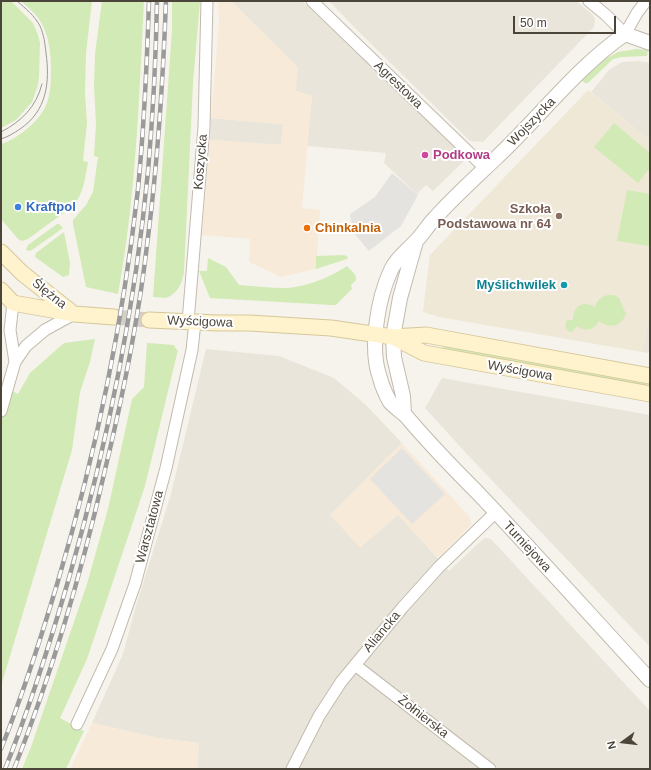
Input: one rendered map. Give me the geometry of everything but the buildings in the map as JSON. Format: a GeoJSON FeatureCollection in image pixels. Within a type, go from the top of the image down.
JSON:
{"type":"FeatureCollection","features":[{"type":"Feature","properties":{"kind":"main road","name":"Ślężna"},"geometry":{"type":"LineString","coordinates":[[1,252],[22,273],[74,314]]}},
{"type":"Feature","properties":{"kind":"main road"},"geometry":{"type":"LineString","coordinates":[[1,290],[7,302]]}},
{"type":"Feature","properties":{"kind":"main road","name":"Ślężna"},"geometry":{"type":"LineString","coordinates":[[7,302],[74,314]]}},
{"type":"Feature","properties":{"kind":"main road"},"geometry":{"type":"LineString","coordinates":[[74,314],[114,317]]}},
{"type":"Feature","properties":{"kind":"main road","name":"Wyścigowa"},"geometry":{"type":"LineString","coordinates":[[149,320],[249,323],[331,328],[375,334],[393,338],[424,353],[650,394]]}},
{"type":"Feature","properties":{"kind":"main road","name":"Wyścigowa"},"geometry":{"type":"LineString","coordinates":[[393,338],[426,335],[650,376]]}},
{"type":"Feature","properties":{"kind":"street","name":"Koszycka"},"geometry":{"type":"LineString","coordinates":[[192,322],[204,127],[207,1]]}},
{"type":"Feature","properties":{"kind":"street","name":"Agrestowa"},"geometry":{"type":"LineString","coordinates":[[312,1],[485,168]]}},
{"type":"Feature","properties":{"kind":"street"},"geometry":{"type":"LineString","coordinates":[[589,1],[625,34],[650,43]]}},
{"type":"Feature","properties":{"kind":"street","name":"Wojszycka"},"geometry":{"type":"LineString","coordinates":[[375,334],[378,316],[390,272],[400,256],[416,241],[435,218],[592,61],[610,44],[625,34],[646,1]]}},
{"type":"Feature","properties":{"kind":"street","name":"Wojszycka"},"geometry":{"type":"LineString","coordinates":[[393,338],[400,298],[416,241]]}},
{"type":"Feature","properties":{"kind":"street"},"geometry":{"type":"LineString","coordinates":[[7,302],[15,362]]}},
{"type":"Feature","properties":{"kind":"street"},"geometry":{"type":"LineString","coordinates":[[1,411],[15,362],[26,346],[38,334],[74,314]]}},
{"type":"Feature","properties":{"kind":"street","name":"Warsztatowa"},"geometry":{"type":"LineString","coordinates":[[77,724],[112,650],[135,584],[166,468],[192,350],[192,322]]}},
{"type":"Feature","properties":{"kind":"street","name":"Turniejowa"},"geometry":{"type":"LineString","coordinates":[[375,334],[375,357],[380,380],[391,402],[496,512],[650,680]]}},
{"type":"Feature","properties":{"kind":"street"},"geometry":{"type":"LineString","coordinates":[[393,338],[394,357],[403,396],[404,414]]}},
{"type":"Feature","properties":{"kind":"street","name":"Aliancka"},"geometry":{"type":"LineString","coordinates":[[292,769],[319,716],[341,682],[403,607],[434,573],[496,512]]}},
{"type":"Feature","properties":{"kind":"street","name":"Żołnierska"},"geometry":{"type":"LineString","coordinates":[[355,665],[490,769]]}},
{"type":"Feature","properties":{"kind":"shaded area"},"geometry":{"type":"Polygon","coordinates":[[[218,1],[231,1],[298,67],[296,91],[312,96],[302,208],[320,210],[316,269],[281,277],[249,262],[250,239],[202,235],[210,140],[281,145],[283,124],[211,118],[219,23],[218,1]]]}},
{"type":"Feature","properties":{"kind":"shaded area"},"geometry":{"type":"Polygon","coordinates":[[[231,1],[302,1],[467,158],[433,191],[426,185],[417,194],[384,163],[386,153],[307,146],[312,96],[296,91],[248,19],[231,1]]]}},
{"type":"Feature","properties":{"kind":"shaded area"},"geometry":{"type":"Polygon","coordinates":[[[329,1],[576,1],[593,15],[595,21],[594,27],[483,142],[470,141],[329,1]]]}},
{"type":"Feature","properties":{"kind":"shaded area"},"geometry":{"type":"Polygon","coordinates":[[[638,61],[650,63],[650,141],[591,92],[609,70],[622,62],[638,61]]]}},
{"type":"Feature","properties":{"kind":"shaded area","name":"Szkoła Podstawowa nr 64"},"geometry":{"type":"Polygon","coordinates":[[[588,90],[650,141],[650,309],[642,352],[439,317],[423,312],[430,255],[588,90]]]}},
{"type":"Feature","properties":{"kind":"shaded area"},"geometry":{"type":"Polygon","coordinates":[[[211,118],[283,124],[281,145],[210,140],[211,118]]]}},
{"type":"Feature","properties":{"kind":"shaded area"},"geometry":{"type":"Polygon","coordinates":[[[392,173],[418,195],[401,226],[369,251],[353,232],[350,214],[375,197],[392,173]]]}},
{"type":"Feature","properties":{"kind":"shaded area"},"geometry":{"type":"Polygon","coordinates":[[[650,309],[650,353],[642,352],[650,309]]]}},
{"type":"Feature","properties":{"kind":"shaded area"},"geometry":{"type":"Polygon","coordinates":[[[206,349],[279,356],[334,378],[366,405],[402,443],[330,515],[398,514],[449,571],[482,540],[485,538],[491,539],[650,711],[650,769],[197,769],[199,743],[158,738],[92,723],[123,654],[135,609],[171,494],[206,349]]]}},
{"type":"Feature","properties":{"kind":"shaded area"},"geometry":{"type":"Polygon","coordinates":[[[442,378],[650,415],[650,647],[425,408],[442,378]]]}},
{"type":"Feature","properties":{"kind":"shaded area"},"geometry":{"type":"Polygon","coordinates":[[[402,443],[469,516],[471,525],[438,558],[398,515],[360,548],[330,515],[402,443]]]}},
{"type":"Feature","properties":{"kind":"shaded area"},"geometry":{"type":"Polygon","coordinates":[[[402,448],[445,494],[412,524],[370,479],[402,448]]]}},
{"type":"Feature","properties":{"kind":"shaded area"},"geometry":{"type":"Polygon","coordinates":[[[92,723],[158,738],[199,743],[197,769],[70,769],[92,723]]]}},
{"type":"Feature","properties":{"kind":"green space"},"geometry":{"type":"Polygon","coordinates":[[[1,1],[11,1],[33,23],[40,43],[38,85],[32,102],[16,120],[1,128],[1,1]]]}},
{"type":"Feature","properties":{"kind":"green space"},"geometry":{"type":"Polygon","coordinates":[[[21,1],[92,1],[86,53],[85,94],[87,123],[83,161],[88,162],[84,185],[80,196],[73,206],[28,239],[22,241],[18,239],[1,219],[1,144],[22,133],[45,109],[50,87],[51,57],[46,34],[40,21],[21,1]]]}},
{"type":"Feature","properties":{"kind":"green space"},"geometry":{"type":"Polygon","coordinates":[[[102,1],[144,1],[133,185],[118,294],[86,287],[73,224],[73,220],[86,205],[93,192],[98,157],[94,156],[96,124],[94,86],[95,54],[102,1]]]}},
{"type":"Feature","properties":{"kind":"green space"},"geometry":{"type":"Polygon","coordinates":[[[172,1],[200,1],[193,83],[184,272],[179,288],[174,294],[166,298],[153,297],[172,30],[172,1]]]}},
{"type":"Feature","properties":{"kind":"green space"},"geometry":{"type":"Polygon","coordinates":[[[637,49],[648,50],[647,56],[622,57],[613,59],[588,83],[582,81],[602,61],[618,52],[637,49]]]}},
{"type":"Feature","properties":{"kind":"green space"},"geometry":{"type":"Polygon","coordinates":[[[614,123],[650,153],[650,168],[638,183],[594,147],[614,123]]]}},
{"type":"Feature","properties":{"kind":"green space"},"geometry":{"type":"Polygon","coordinates":[[[627,190],[650,194],[649,246],[617,241],[627,190]]]}},
{"type":"Feature","properties":{"kind":"green space"},"geometry":{"type":"Polygon","coordinates":[[[57,224],[63,228],[32,250],[28,251],[26,249],[28,245],[57,224]]]}},
{"type":"Feature","properties":{"kind":"green space"},"geometry":{"type":"Polygon","coordinates":[[[64,232],[70,263],[69,275],[63,277],[35,257],[36,253],[64,232]]]}},
{"type":"Feature","properties":{"kind":"green space"},"geometry":{"type":"Polygon","coordinates":[[[344,255],[348,257],[347,259],[316,269],[316,256],[344,255]]]}},
{"type":"Feature","properties":{"kind":"green space"},"geometry":{"type":"Polygon","coordinates":[[[208,258],[226,267],[239,285],[280,288],[302,286],[334,274],[347,266],[355,274],[356,280],[351,285],[352,289],[336,305],[210,298],[199,271],[207,271],[208,258]]]}},
{"type":"Feature","properties":{"kind":"green space"},"geometry":{"type":"Polygon","coordinates":[[[608,295],[614,295],[619,298],[626,314],[621,322],[611,326],[603,324],[599,321],[595,326],[589,329],[583,329],[577,326],[572,332],[568,331],[565,326],[567,320],[573,320],[573,315],[577,308],[583,304],[595,307],[600,299],[608,295]]]}},
{"type":"Feature","properties":{"kind":"green space"},"geometry":{"type":"Polygon","coordinates":[[[95,339],[90,362],[80,392],[72,450],[1,686],[1,385],[18,394],[30,373],[64,343],[95,339]]]}},
{"type":"Feature","properties":{"kind":"green space"},"geometry":{"type":"Polygon","coordinates":[[[147,343],[174,345],[178,350],[145,486],[87,659],[60,718],[84,731],[66,769],[22,769],[87,584],[108,509],[132,399],[144,387],[147,343]]]}},
{"type":"Feature","properties":{"kind":"green space"},"geometry":{"type":"Polygon","coordinates":[[[444,346],[650,383],[650,386],[442,350],[444,346]]]}},
{"type":"Feature","properties":{"kind":"tunnel"},"geometry":{"type":"LineString","coordinates":[[114,317],[149,320]]}},
{"type":"Feature","properties":{"kind":"tram line"},"geometry":{"type":"LineString","coordinates":[[1,139],[20,129],[36,114],[45,95],[47,85],[45,43],[40,26],[32,15],[17,1]]}},
{"type":"Feature","properties":{"kind":"tram line"},"geometry":{"type":"LineString","coordinates":[[1,132],[22,118],[36,100],[42,84]]}},
{"type":"Feature","properties":{"kind":"railway"},"geometry":{"type":"LineString","coordinates":[[1,749],[17,708],[58,581],[72,533],[107,387],[125,288],[138,189],[145,95],[149,1]]}},
{"type":"Feature","properties":{"kind":"railway"},"geometry":{"type":"LineString","coordinates":[[5,769],[39,675],[69,578],[96,478],[118,376],[136,274],[148,171],[154,86],[157,1]]}},
{"type":"Feature","properties":{"kind":"railway"},"geometry":{"type":"LineString","coordinates":[[14,769],[41,697],[65,623],[86,549],[124,386],[140,297],[152,208],[160,119],[166,1]]}},
{"type":"Feature","properties":{"kind":"place","name":"Podkowa"},"geometry":{"type":"Point","coordinates":[425,155]}},
{"type":"Feature","properties":{"kind":"place","name":"Kraftpol"},"geometry":{"type":"Point","coordinates":[18,207]}},
{"type":"Feature","properties":{"kind":"place","name":"Szkoła Podstawowa nr 64"},"geometry":{"type":"Point","coordinates":[559,216]}},
{"type":"Feature","properties":{"kind":"place","name":"Chinkalnia"},"geometry":{"type":"Point","coordinates":[307,228]}},
{"type":"Feature","properties":{"kind":"place","name":"Myślichwilek"},"geometry":{"type":"Point","coordinates":[564,285]}}]}
